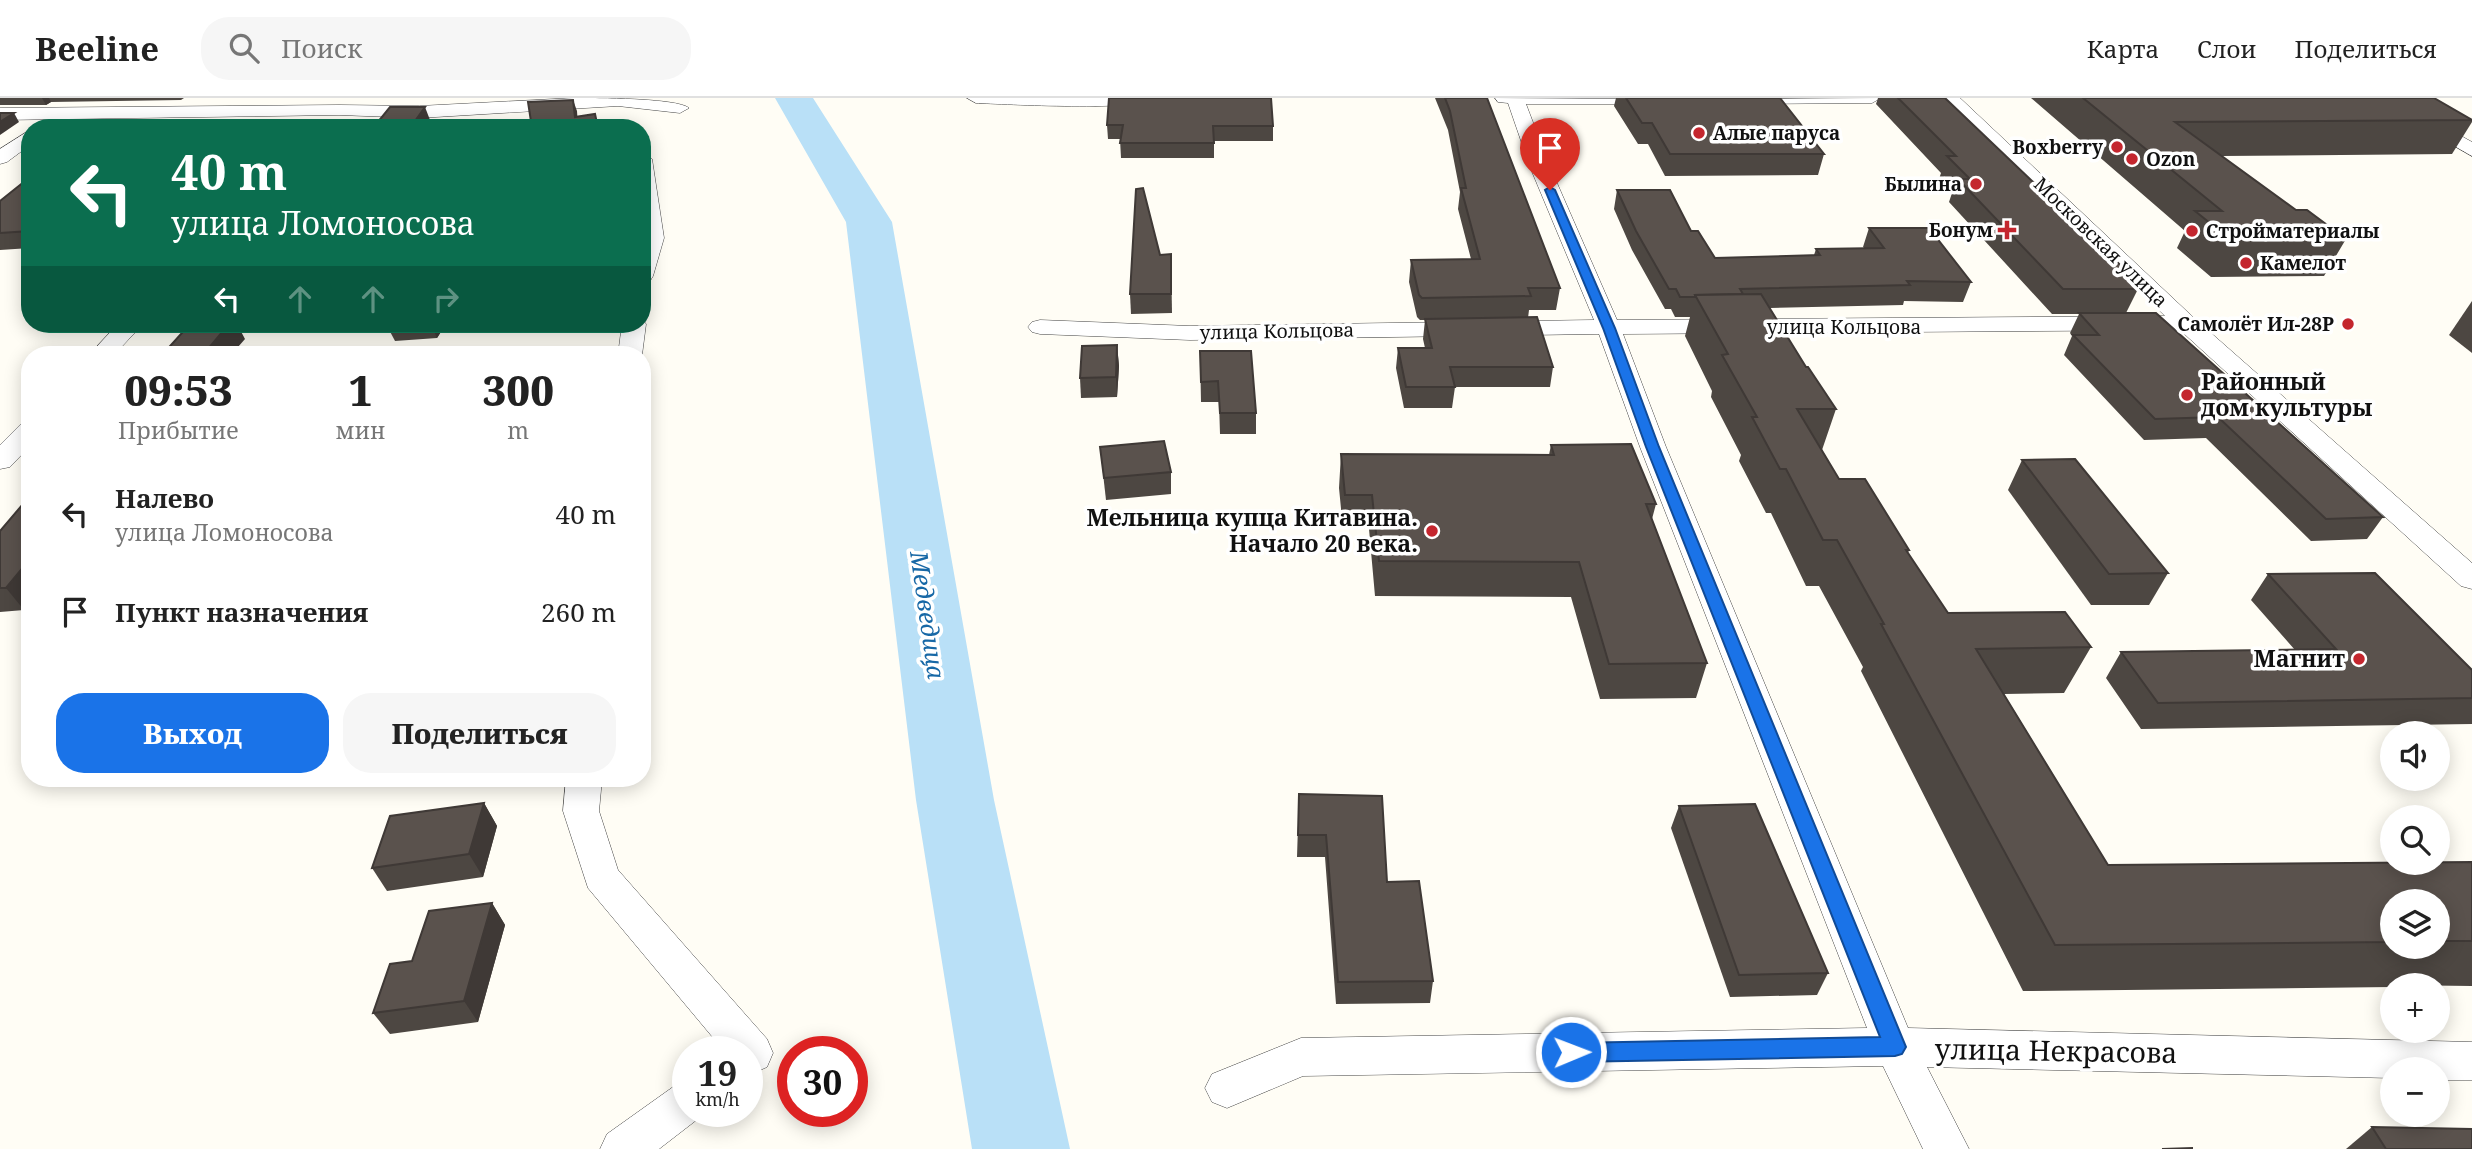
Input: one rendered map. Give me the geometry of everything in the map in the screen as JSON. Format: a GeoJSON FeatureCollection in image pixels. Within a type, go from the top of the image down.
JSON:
{"type":"FeatureCollection","features":[{"type":"Feature","properties":{"kind":"street"},"geometry":{"type":"LineString","coordinates":[[591,98],[680,108]]}},
{"type":"Feature","properties":{"kind":"street"},"geometry":{"type":"LineString","coordinates":[[976,98],[1093,102],[1148,98]]}},
{"type":"Feature","properties":{"kind":"street"},"geometry":{"type":"LineString","coordinates":[[1679,99],[1511,98],[1609,328],[1653,447],[1895,1047],[1946,1149]]}},
{"type":"Feature","properties":{"kind":"street"},"geometry":{"type":"LineString","coordinates":[[1720,99],[1872,98]]}},
{"type":"Feature","properties":{"kind":"street","name":"Московская улица"},"geometry":{"type":"LineString","coordinates":[[1950,98],[2186,323],[2472,579]]}},
{"type":"Feature","properties":{"kind":"street"},"geometry":{"type":"LineString","coordinates":[[2380,98],[2472,150]]}},
{"type":"Feature","properties":{"kind":"street"},"geometry":{"type":"LineString","coordinates":[[0,114],[339,110],[419,112],[618,101]]}},
{"type":"Feature","properties":{"kind":"street"},"geometry":{"type":"LineString","coordinates":[[618,101],[625,119]]}},
{"type":"Feature","properties":{"kind":"street"},"geometry":{"type":"LineString","coordinates":[[330,119],[339,110]]}},
{"type":"Feature","properties":{"kind":"street"},"geometry":{"type":"LineString","coordinates":[[53,119],[61,113]]}},
{"type":"Feature","properties":{"kind":"street"},"geometry":{"type":"LineString","coordinates":[[0,158],[21,143]]}},
{"type":"Feature","properties":{"kind":"street"},"geometry":{"type":"LineString","coordinates":[[651,224],[651,245]]}},
{"type":"Feature","properties":{"kind":"street","name":"улица Кольцова"},"geometry":{"type":"LineString","coordinates":[[1040,327],[1190,333],[2186,323]]}},
{"type":"Feature","properties":{"kind":"street"},"geometry":{"type":"LineString","coordinates":[[110,346],[122,333]]}},
{"type":"Feature","properties":{"kind":"street"},"geometry":{"type":"LineString","coordinates":[[0,461],[21,439]]}},
{"type":"Feature","properties":{"kind":"street"},"geometry":{"type":"LineString","coordinates":[[583,787],[581,811],[601,877],[737,1036]]}},
{"type":"Feature","properties":{"kind":"street","name":"улица Некрасова"},"geometry":{"type":"LineString","coordinates":[[1227,1088],[1301,1057],[1895,1047],[2472,1061]]}},
{"type":"Feature","properties":{"kind":"street"},"geometry":{"type":"LineString","coordinates":[[622,1149],[672,1113]]}},
{"type":"Feature","properties":{"kind":"building"},"geometry":{"type":"Polygon","coordinates":[[[1109,98],[1271,98],[1273,126],[1213,126],[1214,143],[1120,143],[1123,125],[1107,125],[1109,98]]]}},
{"type":"Feature","properties":{"kind":"building"},"geometry":{"type":"Polygon","coordinates":[[[1445,98],[1487,98],[1560,288],[1528,288],[1531,296],[1422,298],[1419,295],[1411,260],[1480,259],[1461,188],[1466,188],[1445,98]]]}},
{"type":"Feature","properties":{"kind":"building"},"geometry":{"type":"Polygon","coordinates":[[[1626,98],[1780,98],[1824,154],[1670,154],[1652,123],[1642,123],[1626,98]]]}},
{"type":"Feature","properties":{"kind":"building"},"geometry":{"type":"Polygon","coordinates":[[[1898,98],[1945,98],[2135,279],[2127,279],[2138,289],[2063,289],[1958,179],[1970,179],[1947,156],[1956,156],[1898,98]]]}},
{"type":"Feature","properties":{"kind":"building"},"geometry":{"type":"Polygon","coordinates":[[[2083,98],[2434,98],[2472,120],[2175,122],[2296,210],[2307,210],[2346,239],[2231,240],[2195,211],[2222,211],[2083,98]]]}},
{"type":"Feature","properties":{"kind":"building"},"geometry":{"type":"Polygon","coordinates":[[[573,100],[575,117],[595,114],[596,119],[531,119],[528,102],[573,100]]]}},
{"type":"Feature","properties":{"kind":"building"},"geometry":{"type":"Polygon","coordinates":[[[390,107],[425,107],[416,119],[380,119],[390,107]]]}},
{"type":"Feature","properties":{"kind":"building"},"geometry":{"type":"Polygon","coordinates":[[[0,113],[14,113],[0,122],[0,113]]]}},
{"type":"Feature","properties":{"kind":"building"},"geometry":{"type":"Polygon","coordinates":[[[21,184],[21,232],[0,233],[0,201],[21,184]]]}},
{"type":"Feature","properties":{"kind":"building"},"geometry":{"type":"Polygon","coordinates":[[[1143,188],[1160,255],[1171,254],[1171,294],[1130,294],[1136,189],[1143,188]]]}},
{"type":"Feature","properties":{"kind":"building"},"geometry":{"type":"Polygon","coordinates":[[[1617,190],[1670,190],[1691,231],[1698,231],[1715,258],[1820,255],[1816,249],[1884,248],[1869,228],[1929,228],[1971,282],[1907,281],[1910,285],[1740,289],[1743,294],[1680,297],[1676,289],[1669,289],[1636,231],[1617,190]]]}},
{"type":"Feature","properties":{"kind":"building"},"geometry":{"type":"Polygon","coordinates":[[[1761,294],[1806,367],[1836,409],[1797,409],[1839,479],[1865,479],[1909,550],[1906,550],[1948,613],[2065,612],[2091,647],[1976,649],[2108,865],[2380,863],[2380,875],[2450,875],[2450,862],[2472,862],[2472,941],[2450,941],[2450,889],[2380,889],[2380,942],[2055,945],[1837,540],[1823,540],[1786,469],[1780,469],[1752,417],[1757,417],[1722,355],[1728,354],[1695,295],[1761,294]]]}},
{"type":"Feature","properties":{"kind":"building"},"geometry":{"type":"Polygon","coordinates":[[[2079,313],[2156,313],[2383,517],[2326,519],[2218,417],[2155,419],[2073,335],[2099,335],[2079,313]]]}},
{"type":"Feature","properties":{"kind":"building"},"geometry":{"type":"Polygon","coordinates":[[[1537,317],[1553,367],[1450,367],[1455,387],[1406,387],[1398,348],[1432,348],[1425,319],[1537,317]]]}},
{"type":"Feature","properties":{"kind":"building"},"geometry":{"type":"Polygon","coordinates":[[[182,333],[221,333],[211,346],[170,346],[182,333]]]}},
{"type":"Feature","properties":{"kind":"building"},"geometry":{"type":"Polygon","coordinates":[[[1117,345],[1116,377],[1080,378],[1082,346],[1117,345]]]}},
{"type":"Feature","properties":{"kind":"building"},"geometry":{"type":"Polygon","coordinates":[[[1200,351],[1251,351],[1256,413],[1220,413],[1218,381],[1201,382],[1200,351]]]}},
{"type":"Feature","properties":{"kind":"building"},"geometry":{"type":"Polygon","coordinates":[[[1164,441],[1171,472],[1104,478],[1100,447],[1164,441]]]}},
{"type":"Feature","properties":{"kind":"building"},"geometry":{"type":"Polygon","coordinates":[[[1631,444],[1656,504],[1646,504],[1707,663],[1609,664],[1579,562],[1379,561],[1372,495],[1345,495],[1341,454],[1554,455],[1551,445],[1631,444]]]}},
{"type":"Feature","properties":{"kind":"building"},"geometry":{"type":"Polygon","coordinates":[[[2075,459],[2168,573],[2109,574],[2022,460],[2075,459]]]}},
{"type":"Feature","properties":{"kind":"building"},"geometry":{"type":"Polygon","coordinates":[[[21,506],[21,570],[6,588],[0,588],[0,531],[21,506]]]}},
{"type":"Feature","properties":{"kind":"building"},"geometry":{"type":"Polygon","coordinates":[[[2375,573],[2472,670],[2472,698],[2158,703],[2121,652],[2336,649],[2268,574],[2375,573]]]}},
{"type":"Feature","properties":{"kind":"building"},"geometry":{"type":"Polygon","coordinates":[[[1299,794],[1382,796],[1387,882],[1419,881],[1433,981],[1338,982],[1326,835],[1298,835],[1299,794]]]}},
{"type":"Feature","properties":{"kind":"building"},"geometry":{"type":"Polygon","coordinates":[[[484,803],[469,854],[372,868],[390,816],[484,803]]]}},
{"type":"Feature","properties":{"kind":"building"},"geometry":{"type":"Polygon","coordinates":[[[1755,804],[1828,973],[1739,975],[1679,806],[1755,804]]]}},
{"type":"Feature","properties":{"kind":"building"},"geometry":{"type":"Polygon","coordinates":[[[492,903],[464,1001],[373,1013],[390,964],[412,961],[429,911],[492,903]]]}},
{"type":"Feature","properties":{"kind":"building"},"geometry":{"type":"Polygon","coordinates":[[[2372,1127],[2472,1129],[2472,1149],[2386,1149],[2372,1127]]]}},
{"type":"Feature","properties":{"kind":"waterway","name":"Медведица"},"geometry":{"type":"LineString","coordinates":[[794,98],[869,222],[955,800],[1021,1149]]}},
{"type":"Feature","properties":{"kind":"place","name":"Алые паруса"},"geometry":{"type":"Point","coordinates":[1699,133]}},
{"type":"Feature","properties":{"kind":"place","name":"Boxberry"},"geometry":{"type":"Point","coordinates":[2117,147]}},
{"type":"Feature","properties":{"kind":"place","name":"Ozon"},"geometry":{"type":"Point","coordinates":[2132,159]}},
{"type":"Feature","properties":{"kind":"place","name":"Былина"},"geometry":{"type":"Point","coordinates":[1976,184]}},
{"type":"Feature","properties":{"kind":"place","name":"Бонум"},"geometry":{"type":"Point","coordinates":[2007,230]}},
{"type":"Feature","properties":{"kind":"place","name":"Стройматериалы"},"geometry":{"type":"Point","coordinates":[2192,231]}},
{"type":"Feature","properties":{"kind":"place","name":"Камелот"},"geometry":{"type":"Point","coordinates":[2246,263]}},
{"type":"Feature","properties":{"kind":"place","name":"Самолёт Ил-28Р"},"geometry":{"type":"Point","coordinates":[2348,324]}},
{"type":"Feature","properties":{"kind":"place","name":"Районный дом культуры"},"geometry":{"type":"Point","coordinates":[2187,395]}},
{"type":"Feature","properties":{"kind":"place","name":"Мельница купца Китавина. Начало 20 века."},"geometry":{"type":"Point","coordinates":[1432,531]}},
{"type":"Feature","properties":{"kind":"place","name":"Магнит"},"geometry":{"type":"Point","coordinates":[2359,659]}},
{"type":"Feature","properties":{"kind":"route"},"geometry":{"type":"LineString","coordinates":[[1550,190],[1609,328],[1653,447],[1895,1047],[1571,1052]]}}]}
